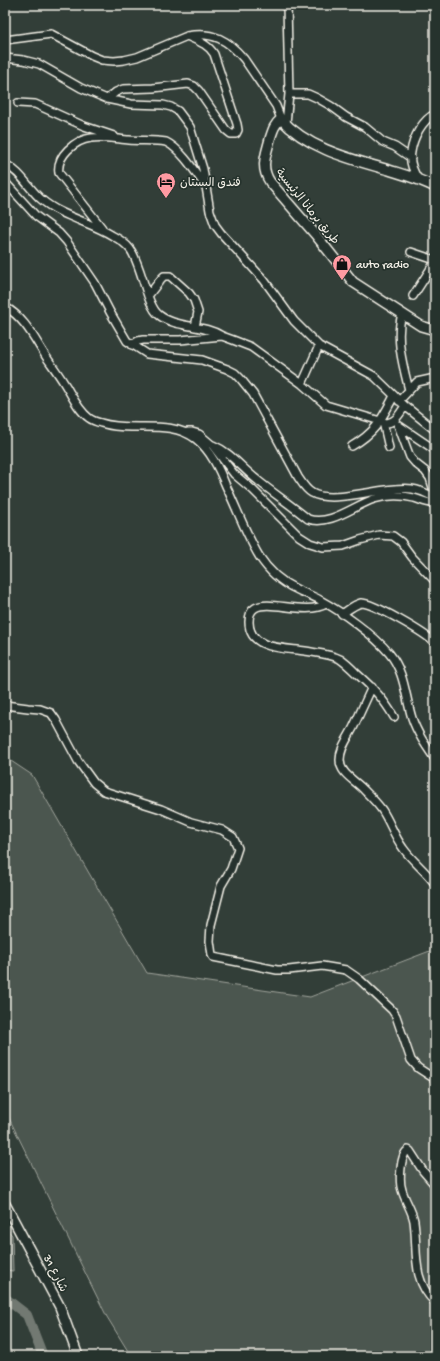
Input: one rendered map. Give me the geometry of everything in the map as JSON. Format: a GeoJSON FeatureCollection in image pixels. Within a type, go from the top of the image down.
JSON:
{"type":"FeatureCollection","features":[{"type":"Feature","properties":{"kind":"main road","name":"طريق برمانا الرئيسية"},"geometry":{"type":"LineString","coordinates":[[284,120],[276,123],[273,128],[265,154],[264,164],[270,182],[315,234],[353,282],[421,326],[435,330]]}},
{"type":"Feature","properties":{"kind":"main road"},"geometry":{"type":"LineString","coordinates":[[284,120],[296,133],[327,149],[371,165],[418,179],[435,187]]}},
{"type":"Feature","properties":{"kind":"main road","name":"شارع 31"},"geometry":{"type":"LineString","coordinates":[[5,1204],[60,1307],[78,1356]]}},
{"type":"Feature","properties":{"kind":"street"},"geometry":{"type":"LineString","coordinates":[[284,120],[289,94],[287,5]]}},
{"type":"Feature","properties":{"kind":"street"},"geometry":{"type":"LineString","coordinates":[[5,40],[51,34],[92,56],[102,60],[114,61],[137,57],[195,34],[209,35],[224,40],[244,59],[284,120]]}},
{"type":"Feature","properties":{"kind":"street"},"geometry":{"type":"LineString","coordinates":[[107,99],[123,89],[153,88],[186,84],[191,85],[199,91],[226,130],[231,134],[236,134],[238,130],[237,124],[214,54],[205,44],[188,36]]}},
{"type":"Feature","properties":{"kind":"street"},"geometry":{"type":"LineString","coordinates":[[5,58],[39,64],[81,88],[107,99],[131,104],[163,105],[178,111],[190,127],[203,169],[210,212],[215,224],[232,246],[264,280],[294,321],[319,346],[374,376],[399,401],[435,430]]}},
{"type":"Feature","properties":{"kind":"street"},"geometry":{"type":"LineString","coordinates":[[289,94],[308,94],[317,98],[365,127],[383,142],[395,147],[411,158]]}},
{"type":"Feature","properties":{"kind":"street"},"geometry":{"type":"LineString","coordinates":[[18,103],[35,104],[84,126],[127,140]]}},
{"type":"Feature","properties":{"kind":"street"},"geometry":{"type":"LineString","coordinates":[[418,179],[412,168],[411,153],[416,136],[423,124],[430,116],[435,114]]}},
{"type":"Feature","properties":{"kind":"street"},"geometry":{"type":"LineString","coordinates":[[103,229],[59,173],[60,161],[66,152],[87,138],[93,137],[160,141],[169,144],[184,159],[207,188]]}},
{"type":"Feature","properties":{"kind":"street"},"geometry":{"type":"LineString","coordinates":[[5,164],[17,172],[42,200],[58,210],[103,229],[131,250],[139,267],[148,296],[155,312],[166,320],[213,331],[251,347],[302,384],[326,405],[382,422],[395,423],[435,450]]}},
{"type":"Feature","properties":{"kind":"street"},"geometry":{"type":"LineString","coordinates":[[5,182],[36,216],[59,233],[67,242],[95,282],[124,337],[132,345],[147,354],[202,360],[217,364],[235,373],[253,394],[298,477],[312,493],[330,498],[402,488],[420,491],[435,498]]}},
{"type":"Feature","properties":{"kind":"street"},"geometry":{"type":"LineString","coordinates":[[411,252],[435,261],[413,296]]}},
{"type":"Feature","properties":{"kind":"street"},"geometry":{"type":"LineString","coordinates":[[148,296],[161,278],[164,276],[170,276],[189,293],[194,300],[198,312],[195,327]]}},
{"type":"Feature","properties":{"kind":"street"},"geometry":{"type":"LineString","coordinates":[[5,307],[12,310],[30,331],[60,375],[73,399],[89,418],[118,427],[162,427],[186,433],[200,443],[215,462],[245,528],[260,556],[273,573],[295,589],[326,604],[364,630],[388,652],[398,665],[414,723],[435,759]]}},
{"type":"Feature","properties":{"kind":"street"},"geometry":{"type":"LineString","coordinates":[[402,314],[400,320],[400,340],[402,358],[409,390]]}},
{"type":"Feature","properties":{"kind":"street"},"geometry":{"type":"LineString","coordinates":[[132,345],[143,340],[180,340],[222,336]]}},
{"type":"Feature","properties":{"kind":"street"},"geometry":{"type":"LineString","coordinates":[[302,384],[319,346]]}},
{"type":"Feature","properties":{"kind":"street"},"geometry":{"type":"LineString","coordinates":[[352,446],[367,437],[409,390],[420,381],[435,378]]}},
{"type":"Feature","properties":{"kind":"street"},"geometry":{"type":"LineString","coordinates":[[399,401],[395,423],[410,457],[425,471],[430,478],[435,494]]}},
{"type":"Feature","properties":{"kind":"street"},"geometry":{"type":"LineString","coordinates":[[382,422],[388,448]]}},
{"type":"Feature","properties":{"kind":"street"},"geometry":{"type":"LineString","coordinates":[[186,433],[196,433],[222,449],[266,487],[308,519],[318,521],[336,517],[374,499],[386,497],[400,496],[435,503]]}},
{"type":"Feature","properties":{"kind":"street"},"geometry":{"type":"LineString","coordinates":[[212,444],[234,474],[253,490],[299,536],[310,543],[324,547],[343,546],[379,535],[392,536],[401,542],[412,557],[435,581]]}},
{"type":"Feature","properties":{"kind":"street"},"geometry":{"type":"LineString","coordinates":[[215,462],[222,458]]}},
{"type":"Feature","properties":{"kind":"street"},"geometry":{"type":"LineString","coordinates":[[342,614],[360,603],[371,605],[406,623],[435,643]]}},
{"type":"Feature","properties":{"kind":"street"},"geometry":{"type":"LineString","coordinates":[[326,604],[319,607],[308,608],[258,607],[251,612],[249,616],[251,632],[256,639],[264,644],[336,657],[344,662],[372,687],[381,697],[394,717]]}},
{"type":"Feature","properties":{"kind":"street"},"geometry":{"type":"LineString","coordinates":[[372,687],[343,746],[340,760],[342,769],[345,774],[374,800],[382,810],[394,835],[404,850],[429,875],[435,884]]}},
{"type":"Feature","properties":{"kind":"street"},"geometry":{"type":"LineString","coordinates":[[5,705],[40,709],[51,713],[84,770],[98,787],[104,791],[161,809],[199,824],[222,830],[233,837],[238,848],[231,869],[221,886],[211,926],[210,941],[213,957],[277,970],[328,966],[346,970],[354,975],[392,1010],[396,1016],[411,1060],[418,1068],[435,1078]]}},
{"type":"Feature","properties":{"kind":"street"},"geometry":{"type":"LineString","coordinates":[[435,1185],[423,1172],[410,1151],[408,1150],[405,1152],[402,1158],[400,1182],[402,1191],[412,1212],[414,1222],[418,1276],[426,1291],[435,1302]]}},
{"type":"Feature","properties":{"kind":"shaded area"},"geometry":{"type":"Polygon","coordinates":[[[5,757],[32,775],[147,973],[310,997],[435,949],[435,1356],[131,1356],[107,1317],[5,1110],[5,757]]]}},
{"type":"Feature","properties":{"kind":"shaded area"},"geometry":{"type":"Polygon","coordinates":[[[5,1227],[12,1235],[13,1271],[5,1270],[5,1227]]]}},
{"type":"Feature","properties":{"kind":"waterway"},"geometry":{"type":"LineString","coordinates":[[5,1298],[27,1315],[43,1356]]}},
{"type":"Feature","properties":{"kind":"place","name":"فندق البستان"},"geometry":{"type":"Point","coordinates":[166,199]}},
{"type":"Feature","properties":{"kind":"place","name":"auto radio"},"geometry":{"type":"Point","coordinates":[342,281]}}]}
